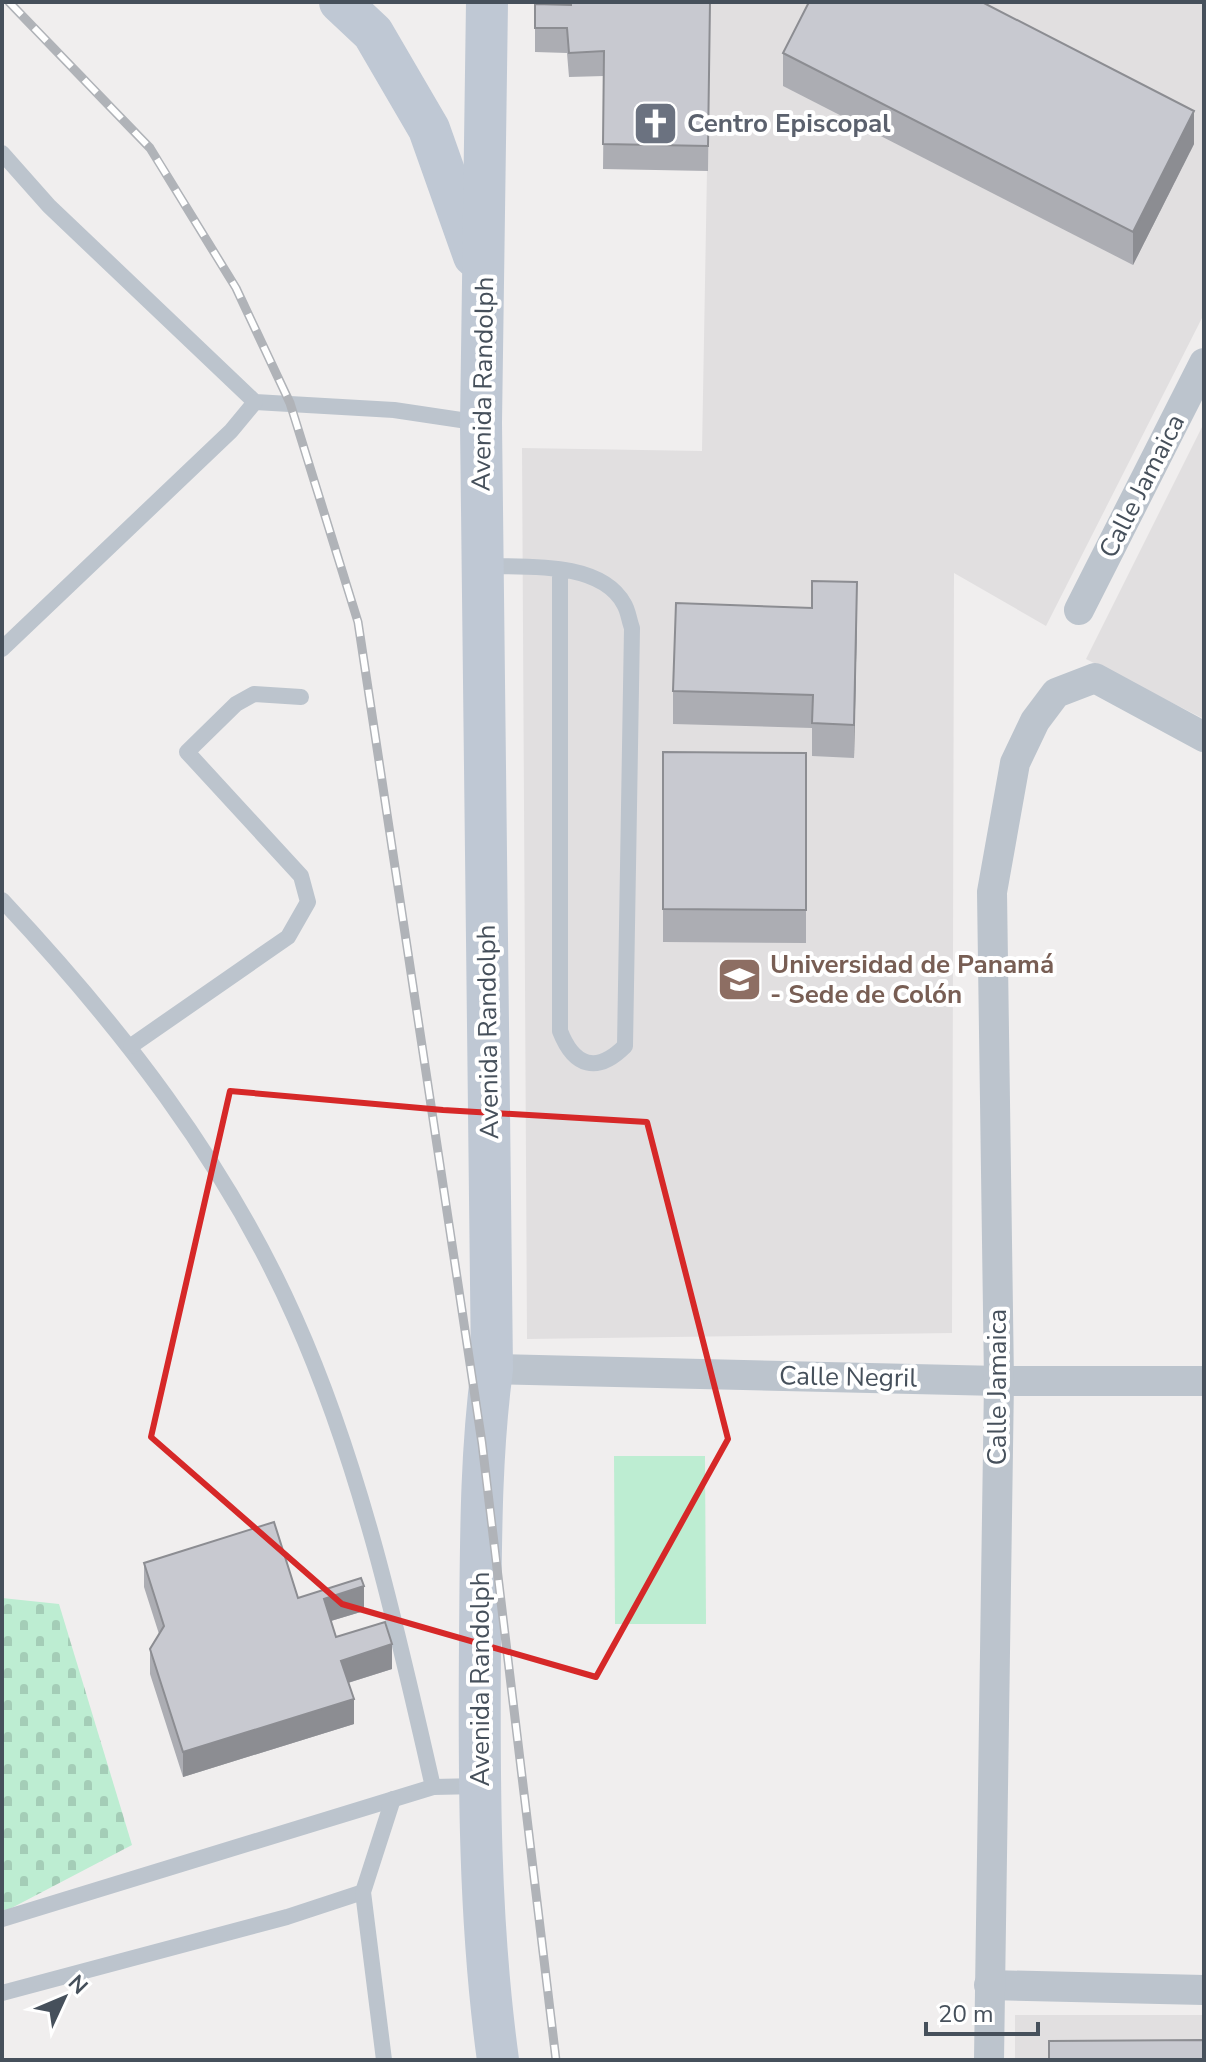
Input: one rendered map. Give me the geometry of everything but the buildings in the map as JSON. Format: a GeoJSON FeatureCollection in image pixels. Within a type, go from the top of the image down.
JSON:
{"type":"FeatureCollection","features":[{"type":"Feature","properties":{"kind":"main road"},"geometry":{"type":"LineString","coordinates":[[340,2],[373,33],[429,129],[484,284]]}},
{"type":"Feature","properties":{"kind":"main road","name":"Avenida Randolph"},"geometry":{"type":"LineString","coordinates":[[487,2],[481,423],[492,1369],[482,1443],[479,1786],[490,2007],[498,2060]]}},
{"type":"Feature","properties":{"kind":"street","name":"Calle Jamaica"},"geometry":{"type":"LineString","coordinates":[[1079,610],[1204,363]]}},
{"type":"Feature","properties":{"kind":"street","name":"Calle Jamaica"},"geometry":{"type":"LineString","coordinates":[[989,2060],[999,1381],[992,892],[1015,763],[1035,721],[1056,693],[1095,678],[1204,737]]}},
{"type":"Feature","properties":{"kind":"street","name":"Calle Negril"},"geometry":{"type":"LineString","coordinates":[[492,1369],[999,1381],[1204,1381]]}},
{"type":"Feature","properties":{"kind":"street"},"geometry":{"type":"LineString","coordinates":[[989,1985],[1204,1990]]}},
{"type":"Feature","properties":{"kind":"lane"},"geometry":{"type":"LineString","coordinates":[[2,153],[49,206],[255,402],[394,410],[481,423]]}},
{"type":"Feature","properties":{"kind":"lane"},"geometry":{"type":"LineString","coordinates":[[2,649],[231,431],[255,402]]}},
{"type":"Feature","properties":{"kind":"lane"},"geometry":{"type":"LineString","coordinates":[[483,566],[560,571],[582,574],[606,584],[624,603],[632,628],[625,1046],[600,1063],[584,1063],[574,1058],[560,1031],[560,571]]}},
{"type":"Feature","properties":{"kind":"lane"},"geometry":{"type":"LineString","coordinates":[[131,1046],[288,937],[308,902],[301,876],[187,752],[236,704],[254,694],[301,697]]}},
{"type":"Feature","properties":{"kind":"lane"},"geometry":{"type":"LineString","coordinates":[[2,900],[66,968],[131,1046],[214,1165],[295,1317],[324,1388],[362,1508],[404,1658],[433,1787]]}},
{"type":"Feature","properties":{"kind":"lane"},"geometry":{"type":"LineString","coordinates":[[2,1919],[433,1787],[479,1786]]}},
{"type":"Feature","properties":{"kind":"lane"},"geometry":{"type":"LineString","coordinates":[[384,2060],[363,1892],[393,1799]]}},
{"type":"Feature","properties":{"kind":"lane"},"geometry":{"type":"LineString","coordinates":[[2,1993],[287,1917],[363,1892]]}},
{"type":"Feature","properties":{"kind":"highlighted area"},"geometry":{"type":"Polygon","coordinates":[[[230,1091],[443,1110],[647,1122],[728,1439],[596,1677],[342,1604],[151,1437],[230,1091]]]}},
{"type":"Feature","properties":{"kind":"shaded area","name":"Universidad de Panamá - Sede de Colón"},"geometry":{"type":"Polygon","coordinates":[[[710,2],[1204,2],[1204,314],[1046,626],[954,573],[952,1333],[527,1339],[522,448],[702,451],[710,2]]]}},
{"type":"Feature","properties":{"kind":"shaded area"},"geometry":{"type":"Polygon","coordinates":[[[1204,423],[1204,719],[1086,659],[1204,423]]]}},
{"type":"Feature","properties":{"kind":"shaded area"},"geometry":{"type":"Polygon","coordinates":[[[1015,2015],[1204,2015],[1204,2060],[1015,2060],[1015,2015]]]}},
{"type":"Feature","properties":{"kind":"green space"},"geometry":{"type":"Polygon","coordinates":[[[614,1456],[705,1456],[706,1624],[615,1624],[614,1456]]]}},
{"type":"Feature","properties":{"kind":"green space"},"geometry":{"type":"Polygon","coordinates":[[[2,1598],[59,1604],[132,1845],[2,1913],[2,1598]]]}},
{"type":"Feature","properties":{"kind":"railway"},"geometry":{"type":"LineString","coordinates":[[9,2],[150,148],[236,288],[290,403],[358,622],[482,1443],[556,2060]]}},
{"type":"Feature","properties":{"kind":"place","name":"Centro Episcopal"},"geometry":{"type":"Point","coordinates":[656,123]}},
{"type":"Feature","properties":{"kind":"place","name":"Universidad de Panamá - Sede de Colón"},"geometry":{"type":"Point","coordinates":[739,979]}}]}
